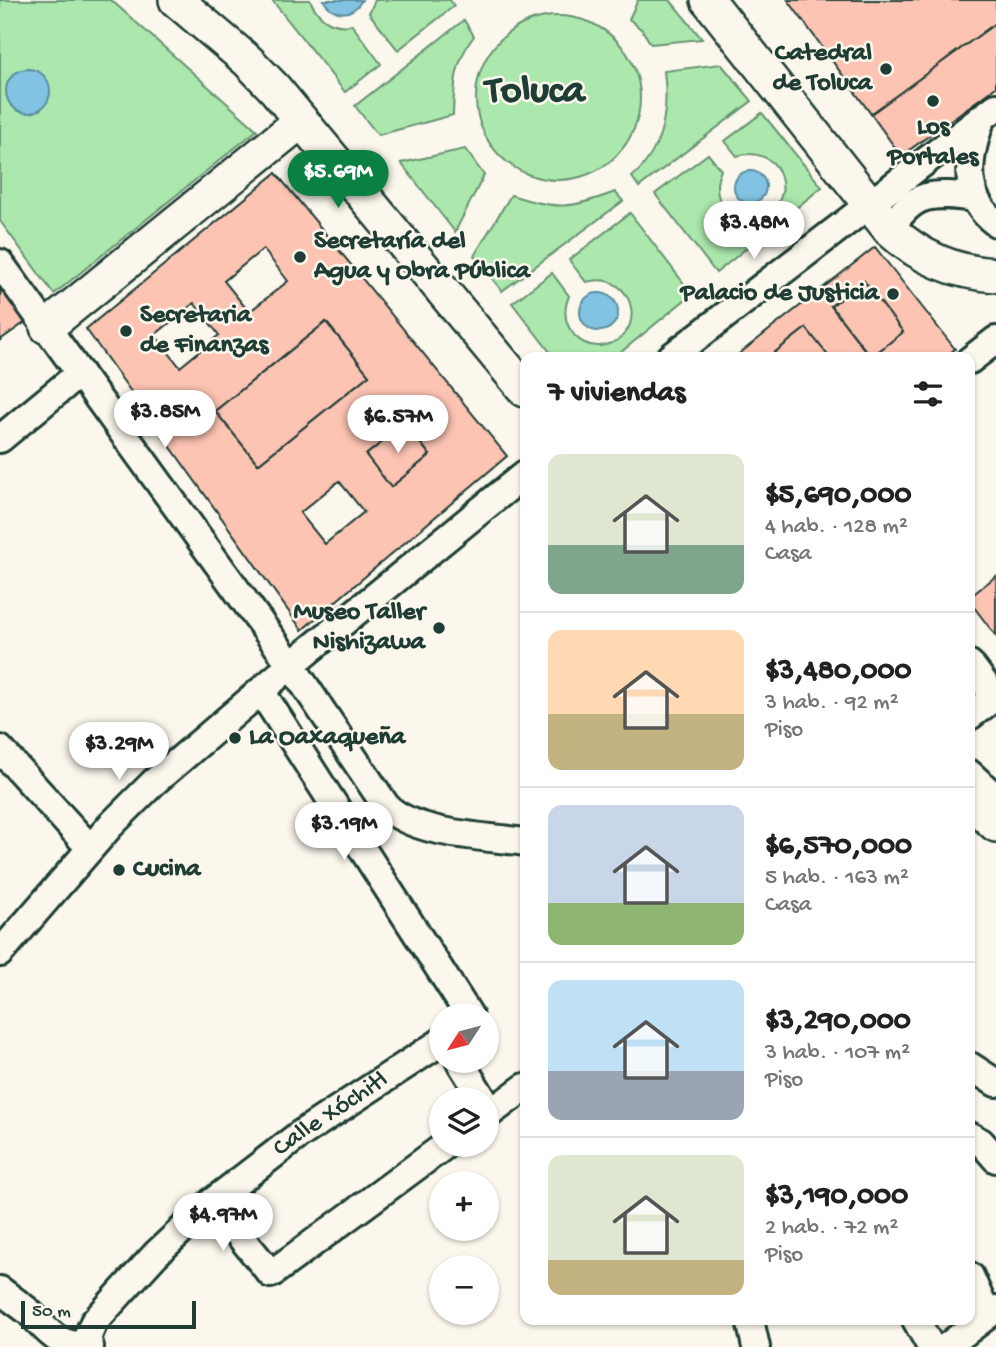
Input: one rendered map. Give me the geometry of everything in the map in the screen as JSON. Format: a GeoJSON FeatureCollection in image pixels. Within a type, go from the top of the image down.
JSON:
{"type":"FeatureCollection","features":[{"type":"Feature","properties":{"kind":"main road"},"geometry":{"type":"LineString","coordinates":[[176,0],[248,61],[520,384]]}},
{"type":"Feature","properties":{"kind":"main road"},"geometry":{"type":"LineString","coordinates":[[708,0],[890,230],[911,247],[939,262],[996,275]]}},
{"type":"Feature","properties":{"kind":"main road"},"geometry":{"type":"LineString","coordinates":[[47,327],[300,122]]}},
{"type":"Feature","properties":{"kind":"main road"},"geometry":{"type":"LineString","coordinates":[[983,788],[996,825]]}},
{"type":"Feature","properties":{"kind":"street"},"geometry":{"type":"LineString","coordinates":[[676,352],[989,112]]}},
{"type":"Feature","properties":{"kind":"street"},"geometry":{"type":"LineString","coordinates":[[989,112],[971,147],[971,187],[982,210],[996,223]]}},
{"type":"Feature","properties":{"kind":"street"},"geometry":{"type":"LineString","coordinates":[[890,230],[904,209],[927,196],[940,193],[975,198]]}},
{"type":"Feature","properties":{"kind":"street"},"geometry":{"type":"LineString","coordinates":[[0,262],[291,665],[386,806],[405,821],[423,827],[520,841]]}},
{"type":"Feature","properties":{"kind":"street"},"geometry":{"type":"LineString","coordinates":[[975,356],[996,340]]}},
{"type":"Feature","properties":{"kind":"street"},"geometry":{"type":"LineString","coordinates":[[0,439],[80,373]]}},
{"type":"Feature","properties":{"kind":"street"},"geometry":{"type":"LineString","coordinates":[[0,953],[90,848],[154,782],[291,665],[520,478]]}},
{"type":"Feature","properties":{"kind":"street"},"geometry":{"type":"LineString","coordinates":[[975,671],[995,698],[975,712]]}},
{"type":"Feature","properties":{"kind":"street"},"geometry":{"type":"LineString","coordinates":[[261,691],[461,1003]]}},
{"type":"Feature","properties":{"kind":"street"},"geometry":{"type":"LineString","coordinates":[[0,749],[90,848]]}},
{"type":"Feature","properties":{"kind":"street","name":"Calle Xóchitl"},"geometry":{"type":"LineString","coordinates":[[90,1346],[87,1338],[94,1322],[156,1254],[212,1202],[299,1135],[429,1050]]}},
{"type":"Feature","properties":{"kind":"street"},"geometry":{"type":"LineString","coordinates":[[975,1069],[996,1083]]}},
{"type":"Feature","properties":{"kind":"street"},"geometry":{"type":"LineString","coordinates":[[471,1073],[500,1105]]}},
{"type":"Feature","properties":{"kind":"street"},"geometry":{"type":"LineString","coordinates":[[975,1139],[996,1158]]}},
{"type":"Feature","properties":{"kind":"street"},"geometry":{"type":"LineString","coordinates":[[212,1202],[271,1274],[429,1157]]}},
{"type":"Feature","properties":{"kind":"street"},"geometry":{"type":"LineString","coordinates":[[975,1284],[992,1312],[975,1325]]}},
{"type":"Feature","properties":{"kind":"street"},"geometry":{"type":"LineString","coordinates":[[0,1290],[27,1311],[48,1334],[65,1345],[90,1346]]}},
{"type":"Feature","properties":{"kind":"street"},"geometry":{"type":"LineString","coordinates":[[751,1325],[756,1347]]}},
{"type":"Feature","properties":{"kind":"street"},"geometry":{"type":"LineString","coordinates":[[919,1325],[931,1347]]}},
{"type":"Feature","properties":{"kind":"street"},"geometry":{"type":"LineString","coordinates":[[946,1347],[975,1325]]}},
{"type":"Feature","properties":{"kind":"green space"},"geometry":{"type":"Polygon","coordinates":[[[0,0],[111,0],[257,130],[54,294],[0,221],[0,0]]]}},
{"type":"Feature","properties":{"kind":"green space"},"geometry":{"type":"Polygon","coordinates":[[[272,0],[310,0],[326,20],[338,25],[352,25],[381,64],[345,92],[272,0]]]}},
{"type":"Feature","properties":{"kind":"green space"},"geometry":{"type":"Polygon","coordinates":[[[375,0],[450,0],[454,6],[398,50],[369,13],[375,0]]]}},
{"type":"Feature","properties":{"kind":"green space"},"geometry":{"type":"Polygon","coordinates":[[[638,0],[670,0],[702,39],[651,44],[642,30],[629,19],[638,0]]]}},
{"type":"Feature","properties":{"kind":"green space"},"geometry":{"type":"Polygon","coordinates":[[[558,16],[589,22],[616,40],[634,67],[640,98],[634,129],[616,156],[589,174],[558,180],[527,174],[500,156],[482,129],[476,98],[482,67],[500,40],[527,22],[558,16]]]}},
{"type":"Feature","properties":{"kind":"green space"},"geometry":{"type":"Polygon","coordinates":[[[464,20],[474,36],[459,64],[453,115],[378,135],[355,106],[464,20]]]}},
{"type":"Feature","properties":{"kind":"green space"},"geometry":{"type":"Polygon","coordinates":[[[721,64],[752,101],[639,187],[632,177],[651,154],[662,128],[666,100],[664,71],[721,64]]]}},
{"type":"Feature","properties":{"kind":"green space"},"geometry":{"type":"Polygon","coordinates":[[[762,113],[822,187],[716,273],[655,194],[708,154],[721,170],[717,186],[720,200],[728,211],[739,218],[751,220],[764,217],[775,208],[782,193],[778,169],[760,156],[737,156],[725,141],[762,113]]]}},
{"type":"Feature","properties":{"kind":"green space"},"geometry":{"type":"Polygon","coordinates":[[[465,149],[484,175],[455,232],[401,163],[465,149]]]}},
{"type":"Feature","properties":{"kind":"green space"},"geometry":{"type":"Polygon","coordinates":[[[615,192],[623,201],[502,291],[474,256],[511,195],[563,206],[586,202],[615,192]]]}},
{"type":"Feature","properties":{"kind":"green space"},"geometry":{"type":"Polygon","coordinates":[[[630,213],[692,294],[621,352],[550,352],[512,303],[552,273],[569,296],[566,319],[569,328],[584,343],[600,346],[616,341],[626,332],[631,320],[631,307],[626,295],[617,285],[603,281],[586,282],[569,260],[630,213]]]}},
{"type":"Feature","properties":{"kind":"water"},"geometry":{"type":"Polygon","coordinates":[[[323,0],[362,0],[353,10],[343,13],[332,10],[323,0]]]}},
{"type":"Feature","properties":{"kind":"water"},"geometry":{"type":"Polygon","coordinates":[[[28,69],[43,76],[50,91],[43,106],[28,113],[13,106],[6,91],[13,76],[28,69]]]}},
{"type":"Feature","properties":{"kind":"water"},"geometry":{"type":"Polygon","coordinates":[[[750,171],[761,176],[766,187],[761,198],[750,203],[739,198],[734,187],[739,176],[750,171]]]}},
{"type":"Feature","properties":{"kind":"water"},"geometry":{"type":"Polygon","coordinates":[[[599,293],[612,299],[618,312],[612,325],[599,331],[586,325],[580,312],[586,299],[599,293]]]}},
{"type":"Feature","properties":{"kind":"building","name":"Catedral de Toluca"},"geometry":{"type":"Polygon","coordinates":[[[788,0],[996,0],[996,23],[871,114],[788,0]]]}},
{"type":"Feature","properties":{"kind":"building","name":"Los Portales"},"geometry":{"type":"Polygon","coordinates":[[[996,23],[996,87],[901,156],[871,114],[996,23]]]}},
{"type":"Feature","properties":{"kind":"building"},"geometry":{"type":"Polygon","coordinates":[[[276,173],[507,456],[302,630],[86,329],[276,173]],[[263,249],[224,281],[249,312],[288,281],[263,249]],[[194,303],[155,335],[180,367],[219,335],[194,303]],[[326,322],[215,411],[258,464],[369,375],[326,322]],[[405,424],[366,455],[391,487],[430,455],[405,424]],[[339,481],[300,513],[325,544],[364,512],[339,481]]]}},
{"type":"Feature","properties":{"kind":"building","name":"Palacio de Justicia"},"geometry":{"type":"Polygon","coordinates":[[[875,247],[955,349],[951,352],[877,352],[903,332],[864,281],[831,306],[866,352],[825,352],[806,328],[775,352],[741,352],[875,247]]]}},
{"type":"Feature","properties":{"kind":"building"},"geometry":{"type":"Polygon","coordinates":[[[864,281],[903,332],[877,352],[867,352],[831,306],[864,281]]]}},
{"type":"Feature","properties":{"kind":"building"},"geometry":{"type":"Polygon","coordinates":[[[0,285],[27,321],[0,340],[0,285]]]}},
{"type":"Feature","properties":{"kind":"building"},"geometry":{"type":"Polygon","coordinates":[[[326,322],[369,375],[258,464],[215,411],[326,322]]]}},
{"type":"Feature","properties":{"kind":"building"},"geometry":{"type":"Polygon","coordinates":[[[806,328],[825,352],[775,352],[806,328]]]}},
{"type":"Feature","properties":{"kind":"building"},"geometry":{"type":"Polygon","coordinates":[[[405,424],[430,455],[391,487],[366,455],[405,424]]]}},
{"type":"Feature","properties":{"kind":"building"},"geometry":{"type":"Polygon","coordinates":[[[996,576],[996,636],[975,609],[975,593],[996,576]]]}},
{"type":"Feature","properties":{"kind":"place","name":"Catedral de Toluca"},"geometry":{"type":"Point","coordinates":[886,69]}},
{"type":"Feature","properties":{"kind":"place","name":"Los Portales"},"geometry":{"type":"Point","coordinates":[933,101]}},
{"type":"Feature","properties":{"kind":"place","name":"Secretaría del Agua y Obra Pública"},"geometry":{"type":"Point","coordinates":[300,257]}},
{"type":"Feature","properties":{"kind":"place","name":"Palacio de Justicia"},"geometry":{"type":"Point","coordinates":[893,294]}},
{"type":"Feature","properties":{"kind":"place","name":"Secretaria de Finanzas"},"geometry":{"type":"Point","coordinates":[126,331]}},
{"type":"Feature","properties":{"kind":"place","name":"Museo Taller Nishizawa"},"geometry":{"type":"Point","coordinates":[439,628]}},
{"type":"Feature","properties":{"kind":"place","name":"La Oaxaqueña"},"geometry":{"type":"Point","coordinates":[235,738]}},
{"type":"Feature","properties":{"kind":"place","name":"Cucina"},"geometry":{"type":"Point","coordinates":[119,870]}},
{"type":"Feature","properties":{"kind":"district","name":"Toluca"},"geometry":{"type":"Point","coordinates":[535,92]}}]}
